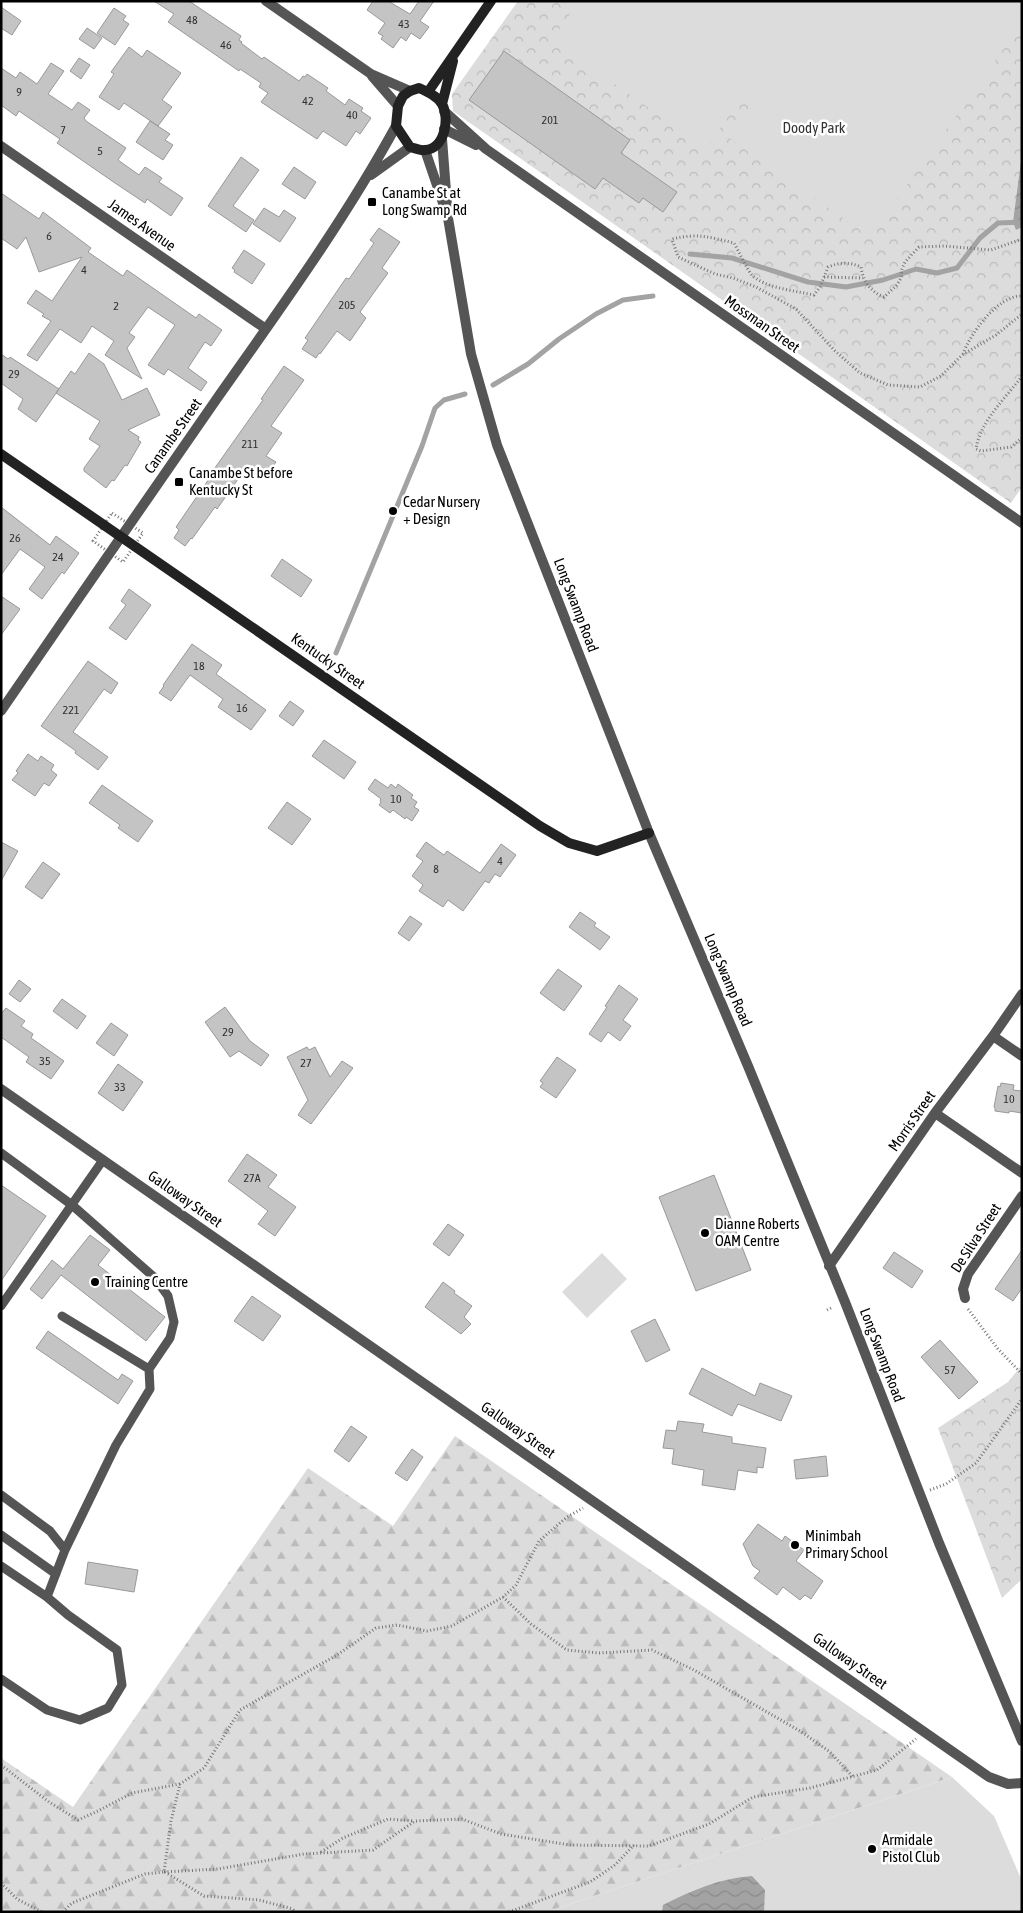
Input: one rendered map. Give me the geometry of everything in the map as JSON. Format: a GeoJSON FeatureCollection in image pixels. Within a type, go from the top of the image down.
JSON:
{"type":"FeatureCollection","features":[{"type":"Feature","properties":{"kind":"street"},"geometry":{"type":"LineString","coordinates":[[266,1],[371,74],[410,91]]}},
{"type":"Feature","properties":{"kind":"street"},"geometry":{"type":"LineString","coordinates":[[428,92],[492,1]]}},
{"type":"Feature","properties":{"kind":"street"},"geometry":{"type":"LineString","coordinates":[[443,108],[436,97],[420,88],[410,91],[403,96],[398,106],[396,126],[410,147],[425,150],[434,148],[443,134],[443,108],[454,55]]}},
{"type":"Feature","properties":{"kind":"street"},"geometry":{"type":"LineString","coordinates":[[371,74],[398,106]]}},
{"type":"Feature","properties":{"kind":"street","name":"Mossman Street"},"geometry":{"type":"LineString","coordinates":[[443,108],[486,149],[1022,523]]}},
{"type":"Feature","properties":{"kind":"street","name":"Canambe Street"},"geometry":{"type":"LineString","coordinates":[[1,711],[266,329],[368,177],[396,126]]}},
{"type":"Feature","properties":{"kind":"street","name":"Mossman Street"},"geometry":{"type":"LineString","coordinates":[[443,134],[486,149]]}},
{"type":"Feature","properties":{"kind":"street","name":"Long Swamp Road"},"geometry":{"type":"LineString","coordinates":[[443,134],[448,218],[471,354],[497,446],[649,833],[845,1302],[920,1494],[1022,1742]]}},
{"type":"Feature","properties":{"kind":"street","name":"James Avenue"},"geometry":{"type":"LineString","coordinates":[[1,146],[266,329]]}},
{"type":"Feature","properties":{"kind":"street","name":"Canambe Street"},"geometry":{"type":"LineString","coordinates":[[368,177],[410,147]]}},
{"type":"Feature","properties":{"kind":"street","name":"Long Swamp Road"},"geometry":{"type":"LineString","coordinates":[[425,150],[448,218]]}},
{"type":"Feature","properties":{"kind":"street","name":"Kentucky Street"},"geometry":{"type":"LineString","coordinates":[[1,454],[540,826],[569,843],[597,851],[649,833]]}},
{"type":"Feature","properties":{"kind":"street","name":"Morris Street"},"geometry":{"type":"LineString","coordinates":[[829,1266],[935,1114],[1022,994]]}},
{"type":"Feature","properties":{"kind":"street"},"geometry":{"type":"LineString","coordinates":[[993,1036],[1022,1056]]}},
{"type":"Feature","properties":{"kind":"street","name":"Galloway Street"},"geometry":{"type":"LineString","coordinates":[[1,1089],[989,1777],[1008,1784],[1022,1783]]}},
{"type":"Feature","properties":{"kind":"street"},"geometry":{"type":"LineString","coordinates":[[935,1114],[1022,1173]]}},
{"type":"Feature","properties":{"kind":"street","name":"De Silva Street"},"geometry":{"type":"LineString","coordinates":[[965,1298],[963,1289],[968,1274],[1022,1196]]}},
{"type":"Feature","properties":{"kind":"lane"},"geometry":{"type":"LineString","coordinates":[[1,1153],[72,1205],[155,1278],[168,1296],[174,1322],[170,1338],[149,1370],[150,1389],[116,1444],[65,1550],[47,1597]]}},
{"type":"Feature","properties":{"kind":"lane"},"geometry":{"type":"LineString","coordinates":[[1,1306],[103,1160]]}},
{"type":"Feature","properties":{"kind":"lane"},"geometry":{"type":"LineString","coordinates":[[62,1316],[149,1370]]}},
{"type":"Feature","properties":{"kind":"lane"},"geometry":{"type":"LineString","coordinates":[[1,1495],[50,1532],[65,1550]]}},
{"type":"Feature","properties":{"kind":"lane"},"geometry":{"type":"LineString","coordinates":[[1,1536],[56,1574]]}},
{"type":"Feature","properties":{"kind":"lane"},"geometry":{"type":"LineString","coordinates":[[1,1566],[47,1597],[68,1615],[117,1650],[122,1685],[108,1708],[80,1720],[47,1710],[1,1679]]}},
{"type":"Feature","properties":{"kind":"path"},"geometry":{"type":"LineString","coordinates":[[1022,240],[991,250],[944,246],[919,247],[905,262],[901,278],[884,298],[875,294],[862,278],[861,267],[852,263],[836,264],[828,268],[820,287],[814,295],[782,288],[761,281],[750,274],[734,243],[690,234],[672,239],[678,257],[715,274],[733,278],[756,287],[796,309],[860,373],[888,385],[920,387],[940,376],[962,355],[996,335],[1022,314]]}},
{"type":"Feature","properties":{"kind":"path"},"geometry":{"type":"LineString","coordinates":[[824,277],[862,278]]}},
{"type":"Feature","properties":{"kind":"path"},"geometry":{"type":"LineString","coordinates":[[962,355],[966,344],[997,305],[1017,296],[1022,296]]}},
{"type":"Feature","properties":{"kind":"path"},"geometry":{"type":"LineString","coordinates":[[1022,376],[990,417],[978,438],[976,449],[981,451],[1011,447],[1022,438]]}},
{"type":"Feature","properties":{"kind":"path"},"geometry":{"type":"LineString","coordinates":[[965,1298],[968,1311],[998,1350],[1022,1374]]}},
{"type":"Feature","properties":{"kind":"path"},"geometry":{"type":"LineString","coordinates":[[826,1310],[835,1306]]}},
{"type":"Feature","properties":{"kind":"path"},"geometry":{"type":"LineString","coordinates":[[920,1494],[946,1484],[976,1463],[1022,1399]]}},
{"type":"Feature","properties":{"kind":"path"},"geometry":{"type":"LineString","coordinates":[[1,1765],[49,1802],[78,1820],[132,1793],[180,1784],[204,1768],[240,1710],[337,1654],[376,1628],[398,1625],[427,1631],[452,1626],[503,1597],[516,1585],[539,1541],[567,1517],[594,1501]]}},
{"type":"Feature","properties":{"kind":"path"},"geometry":{"type":"LineString","coordinates":[[503,1597],[532,1624],[567,1650],[599,1653],[652,1650],[694,1670],[800,1730],[830,1752],[853,1778]]}},
{"type":"Feature","properties":{"kind":"path"},"geometry":{"type":"LineString","coordinates":[[320,1853],[343,1838],[388,1819],[415,1822],[462,1819],[501,1834],[560,1843],[649,1846],[709,1824],[753,1797],[810,1788],[877,1770],[918,1737]]}},
{"type":"Feature","properties":{"kind":"path"},"geometry":{"type":"LineString","coordinates":[[164,1872],[171,1821],[180,1784]]}},
{"type":"Feature","properties":{"kind":"path"},"geometry":{"type":"LineString","coordinates":[[63,1912],[72,1903],[145,1874],[218,1869],[304,1854],[374,1850],[415,1822]]}},
{"type":"Feature","properties":{"kind":"path"},"geometry":{"type":"LineString","coordinates":[[509,1912],[590,1882],[615,1865],[634,1846]]}},
{"type":"Feature","properties":{"kind":"path"},"geometry":{"type":"LineString","coordinates":[[164,1872],[204,1896],[259,1900],[293,1908],[295,1912]]}},
{"type":"Feature","properties":{"kind":"path"},"geometry":{"type":"LineString","coordinates":[[1,1883],[17,1899],[42,1912]]}},
{"type":"Feature","properties":{"kind":"green space","name":"Doody Park"},"geometry":{"type":"Polygon","coordinates":[[[518,1],[1022,1],[1022,487],[1011,503],[453,111],[452,94],[518,1]]]}},
{"type":"Feature","properties":{"kind":"green space"},"geometry":{"type":"Polygon","coordinates":[[[579,1],[1022,1],[1022,23],[870,237],[729,138],[752,107],[741,99],[706,148],[552,40],[579,1]]]}},
{"type":"Feature","properties":{"kind":"green space"},"geometry":{"type":"Polygon","coordinates":[[[602,1253],[627,1279],[587,1318],[562,1292],[602,1253]]]}},
{"type":"Feature","properties":{"kind":"green space"},"geometry":{"type":"Polygon","coordinates":[[[1022,1365],[1022,1579],[1002,1598],[938,1428],[1008,1382],[1022,1365]]]}},
{"type":"Feature","properties":{"kind":"green space"},"geometry":{"type":"Polygon","coordinates":[[[455,1436],[952,1777],[546,1912],[1,1912],[1,1758],[73,1807],[308,1468],[393,1526],[455,1436]]]}},
{"type":"Feature","properties":{"kind":"green space","name":"Armidale Pistol Club"},"geometry":{"type":"Polygon","coordinates":[[[952,1777],[994,1816],[1022,1881],[1022,1912],[546,1912],[952,1777]]]}},
{"type":"Feature","properties":{"kind":"water"},"geometry":{"type":"Polygon","coordinates":[[[1022,154],[1022,227],[1016,230],[1013,222],[1022,154]]]}},
{"type":"Feature","properties":{"kind":"water"},"geometry":{"type":"Polygon","coordinates":[[[752,1876],[765,1890],[764,1912],[662,1912],[663,1905],[695,1890],[729,1879],[752,1876]]]}},
{"type":"Feature","properties":{"kind":"building"},"geometry":{"type":"Polygon","coordinates":[[[154,1],[189,1],[241,36],[239,40],[241,43],[262,59],[264,57],[299,81],[307,74],[328,88],[326,91],[345,105],[349,99],[363,108],[361,111],[371,118],[360,134],[356,131],[346,146],[323,131],[317,139],[261,102],[268,93],[259,87],[261,83],[240,69],[239,71],[168,22],[174,14],[154,1]]]}},
{"type":"Feature","properties":{"kind":"building"},"geometry":{"type":"Polygon","coordinates":[[[373,1],[388,1],[410,14],[419,1],[434,1],[420,21],[429,27],[420,39],[411,33],[406,41],[401,37],[393,48],[381,39],[383,36],[378,33],[385,23],[367,10],[373,1]]]}},
{"type":"Feature","properties":{"kind":"building"},"geometry":{"type":"Polygon","coordinates":[[[1,7],[21,21],[12,35],[1,28],[1,7]]]}},
{"type":"Feature","properties":{"kind":"building"},"geometry":{"type":"Polygon","coordinates":[[[114,8],[126,16],[123,20],[129,24],[115,45],[97,33],[114,8]]]}},
{"type":"Feature","properties":{"kind":"building"},"geometry":{"type":"Polygon","coordinates":[[[87,28],[102,38],[94,49],[79,39],[87,28]]]}},
{"type":"Feature","properties":{"kind":"building"},"geometry":{"type":"Polygon","coordinates":[[[129,47],[142,57],[147,50],[181,73],[162,100],[172,107],[158,126],[124,103],[119,110],[99,97],[114,74],[111,72],[129,47]]]}},
{"type":"Feature","properties":{"kind":"building"},"geometry":{"type":"Polygon","coordinates":[[[504,51],[630,140],[621,153],[677,192],[663,212],[643,198],[639,203],[603,178],[595,189],[469,100],[504,51]]]}},
{"type":"Feature","properties":{"kind":"building"},"geometry":{"type":"Polygon","coordinates":[[[79,58],[90,65],[81,79],[70,71],[79,58]]]}},
{"type":"Feature","properties":{"kind":"building"},"geometry":{"type":"Polygon","coordinates":[[[51,63],[64,71],[48,94],[72,110],[78,102],[90,110],[84,118],[86,121],[126,148],[118,160],[139,175],[145,167],[162,178],[159,182],[183,198],[171,216],[147,199],[145,203],[57,143],[60,139],[19,111],[16,116],[1,105],[1,68],[16,78],[20,72],[37,84],[51,63]]]}},
{"type":"Feature","properties":{"kind":"building"},"geometry":{"type":"Polygon","coordinates":[[[150,121],[170,134],[165,140],[173,145],[163,160],[136,142],[150,121]]]}},
{"type":"Feature","properties":{"kind":"building"},"geometry":{"type":"Polygon","coordinates":[[[241,157],[259,170],[233,206],[254,220],[246,232],[208,206],[241,157]]]}},
{"type":"Feature","properties":{"kind":"building"},"geometry":{"type":"Polygon","coordinates":[[[294,167],[316,182],[305,199],[282,184],[294,167]]]}},
{"type":"Feature","properties":{"kind":"building"},"geometry":{"type":"Polygon","coordinates":[[[1,193],[39,219],[43,212],[91,248],[88,252],[123,276],[127,270],[196,318],[199,314],[222,330],[211,346],[205,342],[188,368],[207,382],[201,391],[168,369],[164,375],[148,365],[175,325],[148,307],[129,333],[135,337],[127,348],[142,379],[105,355],[114,341],[92,326],[81,343],[60,329],[37,361],[27,355],[51,321],[27,303],[36,290],[52,301],[82,257],[39,272],[26,237],[17,249],[1,238],[1,193]]]}},
{"type":"Feature","properties":{"kind":"building"},"geometry":{"type":"Polygon","coordinates":[[[264,208],[279,217],[284,210],[296,218],[280,242],[253,224],[264,208]]]}},
{"type":"Feature","properties":{"kind":"building"},"geometry":{"type":"Polygon","coordinates":[[[379,228],[400,242],[382,268],[388,273],[360,312],[366,318],[350,341],[337,331],[316,358],[302,349],[308,340],[305,338],[346,278],[349,279],[374,243],[370,240],[379,228]]]}},
{"type":"Feature","properties":{"kind":"building"},"geometry":{"type":"Polygon","coordinates":[[[244,250],[265,264],[252,284],[234,272],[235,270],[232,268],[244,250]]]}},
{"type":"Feature","properties":{"kind":"building"},"geometry":{"type":"Polygon","coordinates":[[[89,353],[104,364],[122,400],[147,388],[160,415],[128,430],[139,437],[138,440],[141,442],[127,466],[125,465],[114,481],[112,480],[106,488],[84,471],[84,468],[100,446],[89,439],[100,421],[56,393],[71,371],[75,374],[89,353]]]}},
{"type":"Feature","properties":{"kind":"building"},"geometry":{"type":"Polygon","coordinates":[[[1,354],[8,359],[10,357],[59,389],[36,422],[18,409],[23,399],[1,383],[1,354]]]}},
{"type":"Feature","properties":{"kind":"building"},"geometry":{"type":"Polygon","coordinates":[[[284,366],[304,380],[271,426],[282,433],[266,456],[276,462],[265,477],[248,465],[217,509],[215,507],[185,546],[174,538],[179,530],[176,527],[263,400],[261,399],[284,366]]]}},
{"type":"Feature","properties":{"kind":"building"},"geometry":{"type":"Polygon","coordinates":[[[1,507],[50,545],[56,536],[79,553],[42,599],[29,589],[45,567],[20,549],[1,575],[1,507]]]}},
{"type":"Feature","properties":{"kind":"building"},"geometry":{"type":"Polygon","coordinates":[[[282,559],[312,580],[301,597],[271,576],[282,559]]]}},
{"type":"Feature","properties":{"kind":"building"},"geometry":{"type":"Polygon","coordinates":[[[129,589],[151,605],[126,640],[109,628],[126,605],[121,601],[129,589]]]}},
{"type":"Feature","properties":{"kind":"building"},"geometry":{"type":"Polygon","coordinates":[[[1,596],[20,609],[1,635],[1,596]]]}},
{"type":"Feature","properties":{"kind":"building"},"geometry":{"type":"Polygon","coordinates":[[[192,644],[222,665],[216,674],[266,710],[251,730],[218,707],[223,699],[190,675],[171,701],[159,693],[192,644]]]}},
{"type":"Feature","properties":{"kind":"building"},"geometry":{"type":"Polygon","coordinates":[[[88,661],[118,683],[111,694],[104,689],[73,732],[108,757],[98,770],[75,753],[76,751],[41,726],[88,661]]]}},
{"type":"Feature","properties":{"kind":"building"},"geometry":{"type":"Polygon","coordinates":[[[290,701],[304,711],[293,726],[279,716],[290,701]]]}},
{"type":"Feature","properties":{"kind":"building"},"geometry":{"type":"Polygon","coordinates":[[[324,740],[356,762],[344,779],[312,756],[324,740]]]}},
{"type":"Feature","properties":{"kind":"building"},"geometry":{"type":"Polygon","coordinates":[[[28,754],[38,761],[41,756],[54,765],[51,770],[57,775],[49,786],[44,783],[35,796],[12,780],[28,754]]]}},
{"type":"Feature","properties":{"kind":"building"},"geometry":{"type":"Polygon","coordinates":[[[375,779],[388,788],[391,784],[396,788],[398,784],[413,795],[411,798],[417,802],[414,807],[419,810],[412,821],[406,817],[405,819],[393,810],[390,813],[379,805],[381,799],[368,789],[375,779]]]}},
{"type":"Feature","properties":{"kind":"building"},"geometry":{"type":"Polygon","coordinates":[[[102,785],[153,821],[138,842],[118,828],[120,825],[89,803],[102,785]]]}},
{"type":"Feature","properties":{"kind":"building"},"geometry":{"type":"Polygon","coordinates":[[[287,802],[311,819],[292,845],[268,828],[287,802]]]}},
{"type":"Feature","properties":{"kind":"building"},"geometry":{"type":"Polygon","coordinates":[[[1,842],[18,851],[1,881],[1,842]]]}},
{"type":"Feature","properties":{"kind":"building"},"geometry":{"type":"Polygon","coordinates":[[[426,842],[444,855],[447,851],[480,873],[501,844],[516,855],[500,877],[495,874],[489,883],[485,881],[463,911],[448,900],[443,907],[419,891],[423,885],[412,876],[423,861],[416,856],[426,842]]]}},
{"type":"Feature","properties":{"kind":"building"},"geometry":{"type":"Polygon","coordinates":[[[43,862],[60,874],[42,899],[25,887],[43,862]]]}},
{"type":"Feature","properties":{"kind":"building"},"geometry":{"type":"Polygon","coordinates":[[[580,912],[596,923],[594,926],[610,937],[600,950],[569,927],[580,912]]]}},
{"type":"Feature","properties":{"kind":"building"},"geometry":{"type":"Polygon","coordinates":[[[410,916],[422,924],[409,941],[398,933],[410,916]]]}},
{"type":"Feature","properties":{"kind":"building"},"geometry":{"type":"Polygon","coordinates":[[[558,969],[582,986],[564,1011],[540,993],[558,969]]]}},
{"type":"Feature","properties":{"kind":"building"},"geometry":{"type":"Polygon","coordinates":[[[19,980],[31,989],[20,1002],[9,994],[19,980]]]}},
{"type":"Feature","properties":{"kind":"building"},"geometry":{"type":"Polygon","coordinates":[[[619,985],[638,999],[623,1020],[631,1026],[620,1041],[608,1032],[601,1042],[589,1034],[619,985]]]}},
{"type":"Feature","properties":{"kind":"building"},"geometry":{"type":"Polygon","coordinates":[[[62,999],[86,1016],[77,1029],[53,1011],[62,999]]]}},
{"type":"Feature","properties":{"kind":"building"},"geometry":{"type":"Polygon","coordinates":[[[225,1007],[250,1041],[269,1055],[261,1066],[239,1051],[230,1057],[205,1022],[225,1007]]]}},
{"type":"Feature","properties":{"kind":"building"},"geometry":{"type":"Polygon","coordinates":[[[6,1008],[25,1021],[21,1026],[33,1034],[31,1038],[64,1061],[51,1079],[26,1062],[29,1057],[1,1037],[1,1014],[6,1008]]]}},
{"type":"Feature","properties":{"kind":"building"},"geometry":{"type":"Polygon","coordinates":[[[111,1023],[128,1035],[114,1056],[96,1043],[111,1023]]]}},
{"type":"Feature","properties":{"kind":"building"},"geometry":{"type":"Polygon","coordinates":[[[307,1047],[309,1050],[315,1047],[330,1077],[342,1061],[353,1068],[311,1124],[298,1115],[308,1100],[287,1057],[307,1047]]]}},
{"type":"Feature","properties":{"kind":"building"},"geometry":{"type":"Polygon","coordinates":[[[557,1057],[576,1070],[556,1098],[540,1087],[543,1083],[540,1081],[557,1057]]]}},
{"type":"Feature","properties":{"kind":"building"},"geometry":{"type":"Polygon","coordinates":[[[118,1064],[143,1082],[123,1111],[98,1093],[118,1064]]]}},
{"type":"Feature","properties":{"kind":"building"},"geometry":{"type":"Polygon","coordinates":[[[1001,1083],[1014,1085],[1013,1090],[1022,1091],[1022,1113],[995,1111],[998,1086],[1000,1087],[1001,1083]]]}},
{"type":"Feature","properties":{"kind":"building"},"geometry":{"type":"Polygon","coordinates":[[[247,1154],[277,1175],[268,1187],[296,1207],[275,1236],[258,1224],[268,1211],[228,1181],[247,1154]]]}},
{"type":"Feature","properties":{"kind":"building","name":"Dianne Roberts OAM Centre"},"geometry":{"type":"Polygon","coordinates":[[[714,1175],[751,1270],[696,1291],[659,1197],[714,1175]]]}},
{"type":"Feature","properties":{"kind":"building"},"geometry":{"type":"Polygon","coordinates":[[[1,1185],[46,1216],[1,1281],[1,1185]]]}},
{"type":"Feature","properties":{"kind":"building"},"geometry":{"type":"Polygon","coordinates":[[[448,1224],[464,1235],[449,1256],[433,1244],[448,1224]]]}},
{"type":"Feature","properties":{"kind":"building","name":"Training Centre"},"geometry":{"type":"Polygon","coordinates":[[[90,1235],[110,1250],[98,1265],[165,1317],[146,1341],[61,1275],[42,1299],[30,1289],[52,1260],[63,1269],[90,1235]]]}},
{"type":"Feature","properties":{"kind":"building"},"geometry":{"type":"Polygon","coordinates":[[[1022,1250],[1022,1288],[1013,1301],[995,1289],[1022,1250]]]}},
{"type":"Feature","properties":{"kind":"building"},"geometry":{"type":"Polygon","coordinates":[[[894,1252],[923,1271],[912,1288],[883,1268],[894,1252]]]}},
{"type":"Feature","properties":{"kind":"building"},"geometry":{"type":"Polygon","coordinates":[[[443,1282],[472,1306],[464,1317],[471,1324],[461,1334],[425,1307],[443,1282]]]}},
{"type":"Feature","properties":{"kind":"building"},"geometry":{"type":"Polygon","coordinates":[[[252,1296],[281,1316],[263,1341],[234,1321],[252,1296]]]}},
{"type":"Feature","properties":{"kind":"building"},"geometry":{"type":"Polygon","coordinates":[[[655,1319],[670,1350],[646,1362],[631,1331],[655,1319]]]}},
{"type":"Feature","properties":{"kind":"building"},"geometry":{"type":"Polygon","coordinates":[[[48,1331],[118,1380],[122,1374],[133,1381],[118,1404],[36,1348],[48,1331]]]}},
{"type":"Feature","properties":{"kind":"building"},"geometry":{"type":"Polygon","coordinates":[[[940,1340],[978,1382],[959,1399],[921,1357],[940,1340]]]}},
{"type":"Feature","properties":{"kind":"building"},"geometry":{"type":"Polygon","coordinates":[[[702,1368],[755,1396],[760,1383],[792,1396],[781,1421],[738,1404],[732,1416],[689,1394],[702,1368]]]}},
{"type":"Feature","properties":{"kind":"building"},"geometry":{"type":"Polygon","coordinates":[[[678,1421],[704,1424],[702,1432],[732,1437],[732,1443],[766,1448],[763,1468],[757,1467],[757,1473],[738,1470],[735,1490],[702,1485],[704,1470],[672,1464],[674,1449],[663,1448],[666,1430],[676,1431],[678,1421]]]}},
{"type":"Feature","properties":{"kind":"building"},"geometry":{"type":"Polygon","coordinates":[[[351,1426],[367,1437],[349,1462],[334,1451],[351,1426]]]}},
{"type":"Feature","properties":{"kind":"building"},"geometry":{"type":"Polygon","coordinates":[[[412,1449],[423,1457],[407,1481],[395,1473],[412,1449]]]}},
{"type":"Feature","properties":{"kind":"building"},"geometry":{"type":"Polygon","coordinates":[[[826,1456],[828,1476],[796,1479],[794,1460],[826,1456]]]}},
{"type":"Feature","properties":{"kind":"building"},"geometry":{"type":"Polygon","coordinates":[[[758,1524],[782,1541],[785,1536],[804,1550],[796,1561],[823,1581],[811,1599],[805,1595],[800,1600],[783,1587],[777,1595],[754,1578],[760,1571],[753,1566],[743,1544],[758,1524]]]}},
{"type":"Feature","properties":{"kind":"building"},"geometry":{"type":"Polygon","coordinates":[[[88,1562],[138,1570],[134,1592],[85,1584],[88,1562]]]}},
{"type":"Feature","properties":{"kind":"waterway"},"geometry":{"type":"LineString","coordinates":[[690,254],[732,258],[808,282],[846,287],[883,280],[916,269],[937,273],[957,268],[980,238],[998,223],[1022,222]]}},
{"type":"Feature","properties":{"kind":"waterway"},"geometry":{"type":"LineString","coordinates":[[493,385],[528,364],[559,339],[596,314],[623,300],[653,296]]}},
{"type":"Feature","properties":{"kind":"waterway"},"geometry":{"type":"LineString","coordinates":[[336,653],[422,446],[435,408],[444,400],[465,394]]}},
{"type":"Feature","properties":{"kind":"place","name":"Canambe St at Long Swamp Rd"},"geometry":{"type":"Point","coordinates":[372,202]}},
{"type":"Feature","properties":{"kind":"place","name":"Canambe St before Kentucky St"},"geometry":{"type":"Point","coordinates":[179,482]}},
{"type":"Feature","properties":{"kind":"place","name":"Cedar Nursery + Design"},"geometry":{"type":"Point","coordinates":[393,511]}},
{"type":"Feature","properties":{"kind":"place","name":"Dianne Roberts OAM Centre"},"geometry":{"type":"Point","coordinates":[705,1233]}},
{"type":"Feature","properties":{"kind":"place","name":"Training Centre"},"geometry":{"type":"Point","coordinates":[95,1282]}},
{"type":"Feature","properties":{"kind":"place","name":"Minimbah Primary School"},"geometry":{"type":"Point","coordinates":[795,1545]}},
{"type":"Feature","properties":{"kind":"place","name":"Armidale Pistol Club"},"geometry":{"type":"Point","coordinates":[872,1849]}}]}
